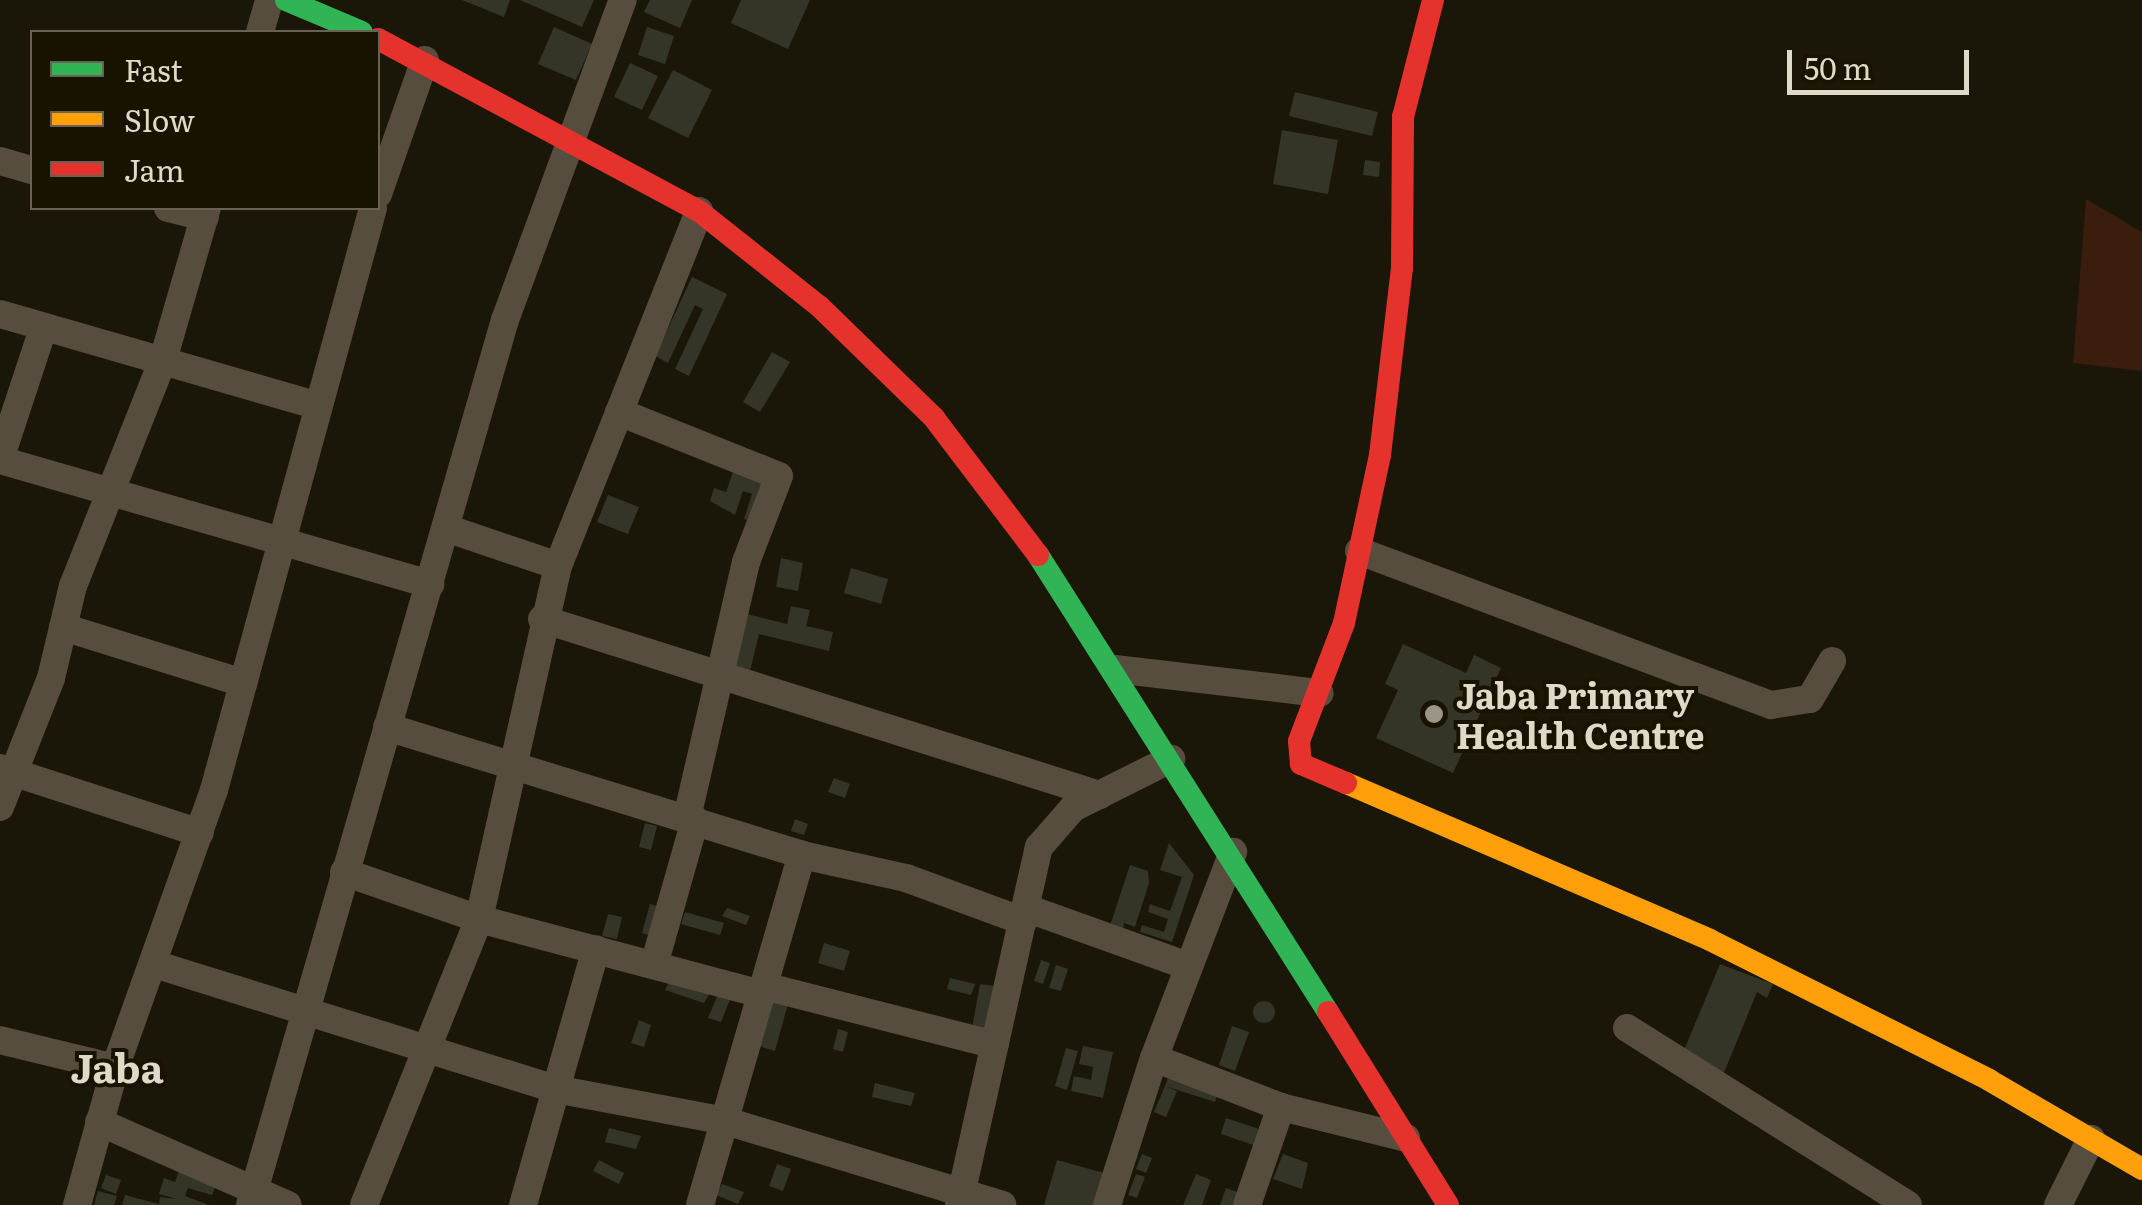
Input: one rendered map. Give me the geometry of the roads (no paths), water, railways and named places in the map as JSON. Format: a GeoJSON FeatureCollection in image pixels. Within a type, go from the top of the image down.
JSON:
{"type":"FeatureCollection","features":[{"type":"Feature","properties":{"kind":"street"},"geometry":{"type":"LineString","coordinates":[[261,30],[269,0]]}},
{"type":"Feature","properties":{"kind":"street"},"geometry":{"type":"LineString","coordinates":[[252,1199],[505,320],[622,0]]}},
{"type":"Feature","properties":{"kind":"street"},"geometry":{"type":"LineString","coordinates":[[1433,0],[1403,117],[1402,268],[1380,456],[1360,551],[1320,693],[1299,741],[1301,764],[1320,776],[1710,940],[1990,1080],[2142,1169]]}},
{"type":"Feature","properties":{"kind":"street"},"geometry":{"type":"LineString","coordinates":[[300,3],[358,30]]}},
{"type":"Feature","properties":{"kind":"street"},"geometry":{"type":"LineString","coordinates":[[380,40],[570,136],[699,211],[819,306],[934,418],[1023,532],[1115,668],[1233,852],[1448,1205]]}},
{"type":"Feature","properties":{"kind":"street"},"geometry":{"type":"LineString","coordinates":[[380,188],[426,60]]}},
{"type":"Feature","properties":{"kind":"street"},"geometry":{"type":"LineString","coordinates":[[0,161],[30,169]]}},
{"type":"Feature","properties":{"kind":"street"},"geometry":{"type":"LineString","coordinates":[[76,1205],[116,1068],[200,833],[372,210]]}},
{"type":"Feature","properties":{"kind":"street"},"geometry":{"type":"LineString","coordinates":[[364,1205],[429,1052],[478,919],[542,619],[558,566],[699,211]]}},
{"type":"Feature","properties":{"kind":"street"},"geometry":{"type":"LineString","coordinates":[[0,807],[5,770],[51,678],[62,627],[163,360],[206,212]]}},
{"type":"Feature","properties":{"kind":"street"},"geometry":{"type":"LineString","coordinates":[[0,314],[316,405]]}},
{"type":"Feature","properties":{"kind":"street"},"geometry":{"type":"LineString","coordinates":[[42,328],[0,459],[111,495],[430,584]]}},
{"type":"Feature","properties":{"kind":"street"},"geometry":{"type":"LineString","coordinates":[[619,412],[779,476],[780,486],[746,562],[718,678],[691,818],[654,965]]}},
{"type":"Feature","properties":{"kind":"street"},"geometry":{"type":"LineString","coordinates":[[446,528],[558,566]]}},
{"type":"Feature","properties":{"kind":"street"},"geometry":{"type":"LineString","coordinates":[[1360,551],[1771,705],[1810,700],[1832,661]]}},
{"type":"Feature","properties":{"kind":"street"},"geometry":{"type":"LineString","coordinates":[[542,619],[718,678],[1100,795]]}},
{"type":"Feature","properties":{"kind":"street"},"geometry":{"type":"LineString","coordinates":[[62,627],[243,683]]}},
{"type":"Feature","properties":{"kind":"street"},"geometry":{"type":"LineString","coordinates":[[1115,668],[1320,693]]}},
{"type":"Feature","properties":{"kind":"street"},"geometry":{"type":"LineString","coordinates":[[387,726],[802,855],[906,878],[1188,966]]}},
{"type":"Feature","properties":{"kind":"street"},"geometry":{"type":"LineString","coordinates":[[961,1196],[1025,914],[1051,826],[1170,759]]}},
{"type":"Feature","properties":{"kind":"street"},"geometry":{"type":"LineString","coordinates":[[5,770],[200,833]]}},
{"type":"Feature","properties":{"kind":"street"},"geometry":{"type":"LineString","coordinates":[[1106,1205],[1154,1058],[1233,852]]}},
{"type":"Feature","properties":{"kind":"street"},"geometry":{"type":"LineString","coordinates":[[700,1205],[802,855]]}},
{"type":"Feature","properties":{"kind":"street"},"geometry":{"type":"LineString","coordinates":[[344,872],[478,919],[654,965],[995,1045]]}},
{"type":"Feature","properties":{"kind":"street"},"geometry":{"type":"LineString","coordinates":[[523,1205],[596,949]]}},
{"type":"Feature","properties":{"kind":"street"},"geometry":{"type":"LineString","coordinates":[[154,964],[555,1089],[726,1120],[961,1196],[1003,1205]]}},
{"type":"Feature","properties":{"kind":"street"},"geometry":{"type":"LineString","coordinates":[[1628,1028],[1908,1205]]}},
{"type":"Feature","properties":{"kind":"street"},"geometry":{"type":"LineString","coordinates":[[0,1040],[116,1068]]}},
{"type":"Feature","properties":{"kind":"street"},"geometry":{"type":"LineString","coordinates":[[1154,1058],[1281,1107],[1406,1138]]}},
{"type":"Feature","properties":{"kind":"street"},"geometry":{"type":"LineString","coordinates":[[1247,1205],[1281,1107]]}},
{"type":"Feature","properties":{"kind":"street"},"geometry":{"type":"LineString","coordinates":[[99,1122],[252,1199],[288,1205]]}},
{"type":"Feature","properties":{"kind":"street"},"geometry":{"type":"LineString","coordinates":[[2058,1205],[2091,1139]]}},
{"type":"Feature","properties":{"kind":"place","name":"Jaba Primary Health Centre"},"geometry":{"type":"Point","coordinates":[1434,714]}},
{"type":"Feature","properties":{"kind":"district","name":"Jaba"},"geometry":{"type":"Point","coordinates":[117,1066]}}]}
